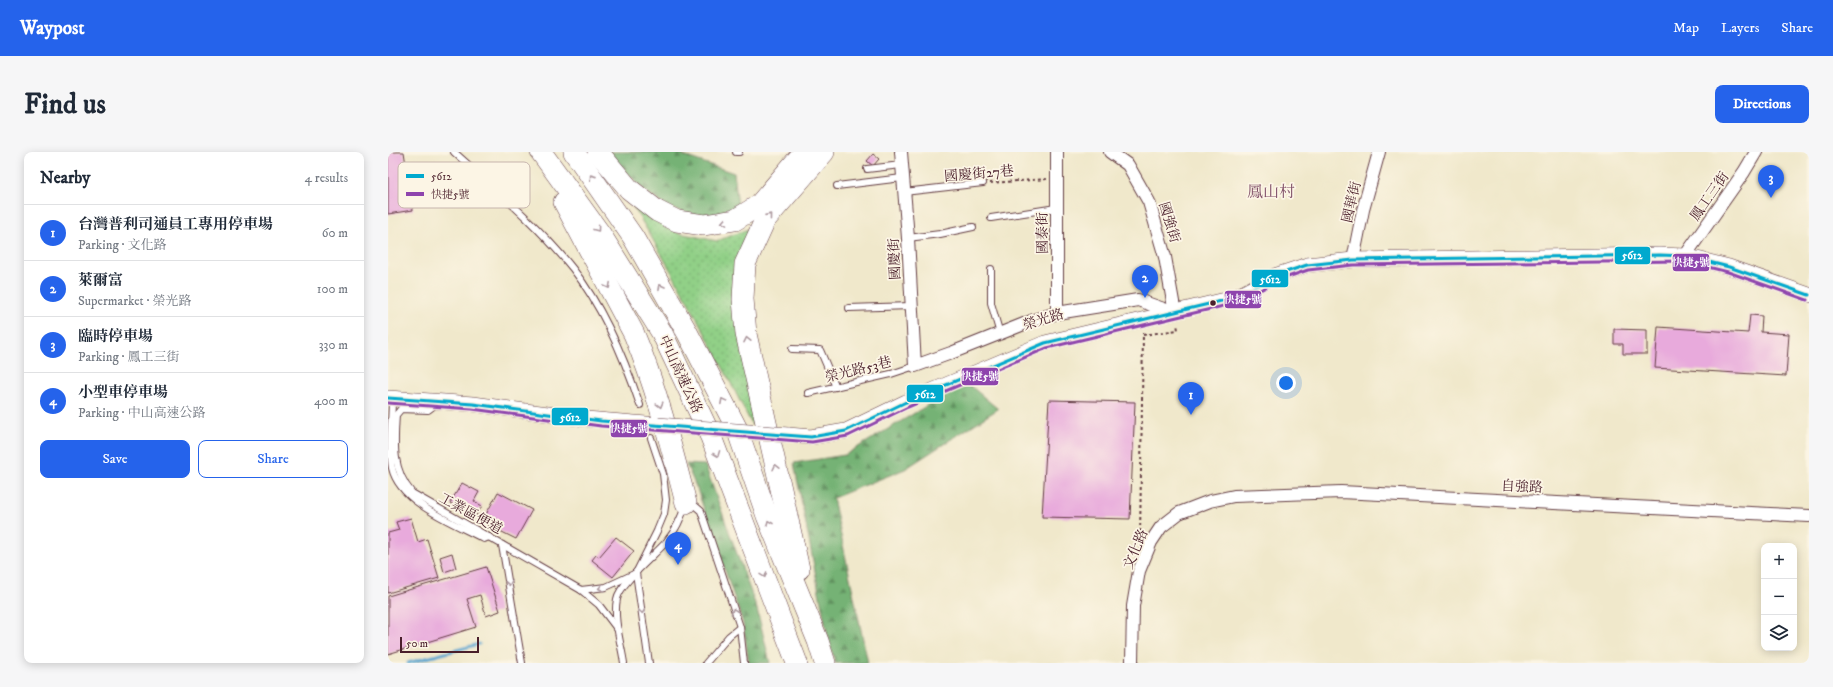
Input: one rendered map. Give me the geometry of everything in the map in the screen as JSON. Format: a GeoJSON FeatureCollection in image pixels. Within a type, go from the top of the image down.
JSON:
{"type":"FeatureCollection","features":[{"type":"Feature","properties":{"kind":"highway"},"geometry":{"type":"LineString","coordinates":[[539,152],[634,334],[643,355],[657,396],[686,503]]}},
{"type":"Feature","properties":{"kind":"highway","name":"中山高速公路"},"geometry":{"type":"LineString","coordinates":[[539,152],[601,235],[662,333],[711,437],[797,663]]}},
{"type":"Feature","properties":{"kind":"highway","name":"中山高速公路"},"geometry":{"type":"LineString","coordinates":[[574,152],[633,236],[687,332],[737,429],[767,516],[818,641],[824,663]]}},
{"type":"Feature","properties":{"kind":"highway"},"geometry":{"type":"LineString","coordinates":[[598,152],[629,189],[657,211],[677,221],[704,225],[735,220],[759,204],[804,152]]}},
{"type":"Feature","properties":{"kind":"highway"},"geometry":{"type":"LineString","coordinates":[[818,641],[801,577],[746,334],[743,299],[744,264],[765,220],[824,152]]}},
{"type":"Feature","properties":{"kind":"street","name":"國慶街"},"geometry":{"type":"LineString","coordinates":[[901,152],[908,238],[915,366]]}},
{"type":"Feature","properties":{"kind":"street","name":"國泰街"},"geometry":{"type":"LineString","coordinates":[[1057,152],[1057,313]]}},
{"type":"Feature","properties":{"kind":"street","name":"國強街"},"geometry":{"type":"LineString","coordinates":[[1110,152],[1128,165],[1148,202],[1165,257],[1175,313]]}},
{"type":"Feature","properties":{"kind":"street","name":"國華街"},"geometry":{"type":"LineString","coordinates":[[1353,260],[1363,210],[1378,152]]}},
{"type":"Feature","properties":{"kind":"street","name":"鳳工三街"},"geometry":{"type":"LineString","coordinates":[[1685,256],[1744,172],[1756,152]]}},
{"type":"Feature","properties":{"kind":"street","name":"榮光路"},"geometry":{"type":"LineString","coordinates":[[655,431],[811,436],[846,431],[906,402],[1045,343],[1234,298],[1277,274],[1307,265],[1353,260],[1660,255],[1685,256],[1729,267],[1809,295]]}},
{"type":"Feature","properties":{"kind":"street","name":"榮光路"},"geometry":{"type":"LineString","coordinates":[[915,366],[1034,320],[1057,313],[1138,300],[1175,313]]}},
{"type":"Feature","properties":{"kind":"street"},"geometry":{"type":"LineString","coordinates":[[390,398],[474,404],[586,419],[655,431]]}},
{"type":"Feature","properties":{"kind":"street","name":"自強路"},"geometry":{"type":"LineString","coordinates":[[1234,496],[1341,492],[1809,516]]}},
{"type":"Feature","properties":{"kind":"street","name":"文化路"},"geometry":{"type":"LineString","coordinates":[[1132,663],[1133,606],[1139,571],[1151,542],[1161,527],[1179,513],[1210,501],[1234,496]]}},
{"type":"Feature","properties":{"kind":"lane"},"geometry":{"type":"LineString","coordinates":[[454,152],[465,162]]}},
{"type":"Feature","properties":{"kind":"lane"},"geometry":{"type":"LineString","coordinates":[[868,169],[902,165]]}},
{"type":"Feature","properties":{"kind":"lane"},"geometry":{"type":"LineString","coordinates":[[837,186],[902,178]]}},
{"type":"Feature","properties":{"kind":"lane","name":"國慶街27巷"},"geometry":{"type":"LineString","coordinates":[[904,192],[982,184]]}},
{"type":"Feature","properties":{"kind":"lane"},"geometry":{"type":"LineString","coordinates":[[515,208],[553,245],[574,270],[596,304],[616,341],[640,405]]}},
{"type":"Feature","properties":{"kind":"lane"},"geometry":{"type":"LineString","coordinates":[[991,218],[1056,208]]}},
{"type":"Feature","properties":{"kind":"lane"},"geometry":{"type":"LineString","coordinates":[[908,238],[973,227]]}},
{"type":"Feature","properties":{"kind":"lane"},"geometry":{"type":"LineString","coordinates":[[991,269],[991,303],[1000,334]]}},
{"type":"Feature","properties":{"kind":"lane"},"geometry":{"type":"LineString","coordinates":[[849,308],[911,306]]}},
{"type":"Feature","properties":{"kind":"lane"},"geometry":{"type":"LineString","coordinates":[[792,349],[820,350],[836,387]]}},
{"type":"Feature","properties":{"kind":"lane","name":"榮光路53巷"},"geometry":{"type":"LineString","coordinates":[[808,393],[891,374],[915,366]]}},
{"type":"Feature","properties":{"kind":"lane"},"geometry":{"type":"LineString","coordinates":[[390,398],[391,459],[396,479],[402,488],[417,503],[484,539],[489,537]]}},
{"type":"Feature","properties":{"kind":"lane","name":"工業區便道"},"geometry":{"type":"LineString","coordinates":[[439,402],[428,410],[404,408],[398,411],[395,425],[396,459],[400,478],[412,493],[420,499],[581,590],[599,605],[619,632]]}},
{"type":"Feature","properties":{"kind":"lane"},"geometry":{"type":"LineString","coordinates":[[649,663],[636,573],[664,514],[666,500],[655,431]]}},
{"type":"Feature","properties":{"kind":"lane"},"geometry":{"type":"LineString","coordinates":[[624,663],[616,608],[617,597],[623,586],[667,540],[682,516],[686,503],[694,504],[701,511],[740,627],[744,663]]}},
{"type":"Feature","properties":{"kind":"lane"},"geometry":{"type":"LineString","coordinates":[[502,545],[522,663]]}},
{"type":"Feature","properties":{"kind":"lane"},"geometry":{"type":"LineString","coordinates":[[581,590],[606,587],[636,573]]}},
{"type":"Feature","properties":{"kind":"lane"},"geometry":{"type":"LineString","coordinates":[[706,663],[729,636],[740,627]]}},
{"type":"Feature","properties":{"kind":"path","name":"國慶街27巷"},"geometry":{"type":"LineString","coordinates":[[982,184],[1056,178]]}},
{"type":"Feature","properties":{"kind":"path"},"geometry":{"type":"LineString","coordinates":[[1143,335],[1178,330],[1175,313]]}},
{"type":"Feature","properties":{"kind":"path"},"geometry":{"type":"LineString","coordinates":[[1140,539],[1144,319]]}},
{"type":"Feature","properties":{"kind":"green space"},"geometry":{"type":"Polygon","coordinates":[[[607,152],[681,152],[684,156],[734,173],[738,206],[706,218],[669,208],[645,191],[607,152]]]}},
{"type":"Feature","properties":{"kind":"green space"},"geometry":{"type":"Polygon","coordinates":[[[631,203],[679,233],[717,241],[756,226],[738,259],[760,424],[752,425],[694,312],[631,203]]]}},
{"type":"Feature","properties":{"kind":"green space"},"geometry":{"type":"Polygon","coordinates":[[[966,382],[998,409],[905,469],[833,498],[868,663],[835,663],[827,633],[794,463],[845,455],[966,382]]]}},
{"type":"Feature","properties":{"kind":"green space"},"geometry":{"type":"Polygon","coordinates":[[[686,464],[705,465],[757,609],[770,663],[749,663],[743,623],[697,489],[686,464]]]}},
{"type":"Feature","properties":{"kind":"building"},"geometry":{"type":"Polygon","coordinates":[[[404,152],[406,162],[398,162],[398,208],[413,208],[413,210],[388,214],[388,153],[404,152]]]}},
{"type":"Feature","properties":{"kind":"building"},"geometry":{"type":"Polygon","coordinates":[[[873,154],[879,159],[873,166],[867,161],[873,154]]]}},
{"type":"Feature","properties":{"kind":"building"},"geometry":{"type":"Polygon","coordinates":[[[1750,315],[1762,316],[1761,332],[1789,334],[1786,376],[1655,368],[1658,327],[1748,333],[1750,315]]]}},
{"type":"Feature","properties":{"kind":"building"},"geometry":{"type":"Polygon","coordinates":[[[1614,329],[1647,330],[1647,354],[1623,354],[1623,344],[1614,344],[1614,329]]]}},
{"type":"Feature","properties":{"kind":"building"},"geometry":{"type":"Polygon","coordinates":[[[1049,400],[1135,402],[1130,519],[1042,517],[1049,400]]]}},
{"type":"Feature","properties":{"kind":"building"},"geometry":{"type":"Polygon","coordinates":[[[462,483],[479,492],[474,501],[482,506],[475,517],[450,503],[462,483]]]}},
{"type":"Feature","properties":{"kind":"building"},"geometry":{"type":"Polygon","coordinates":[[[498,492],[532,510],[516,539],[482,522],[498,492]]]}},
{"type":"Feature","properties":{"kind":"building"},"geometry":{"type":"Polygon","coordinates":[[[411,518],[418,542],[427,539],[439,578],[388,593],[388,533],[399,530],[396,522],[411,518]]]}},
{"type":"Feature","properties":{"kind":"building"},"geometry":{"type":"Polygon","coordinates":[[[616,537],[634,551],[613,577],[592,560],[596,555],[599,557],[616,537]]]}},
{"type":"Feature","properties":{"kind":"building"},"geometry":{"type":"Polygon","coordinates":[[[452,553],[456,568],[444,572],[440,557],[452,553]]]}},
{"type":"Feature","properties":{"kind":"building"},"geometry":{"type":"Polygon","coordinates":[[[486,567],[500,611],[486,616],[480,595],[467,599],[476,627],[388,654],[388,596],[486,567]]]}},
{"type":"Feature","properties":{"kind":"waterway"},"geometry":{"type":"LineString","coordinates":[[408,663],[479,644]]}},
{"type":"Feature","properties":{"kind":"transit line","name":"5612"},"geometry":{"type":"LineString","coordinates":[[388,398],[473,404],[601,421],[811,437],[846,431],[906,402],[1045,343],[1234,298],[1277,275],[1307,265],[1353,260],[1660,255],[1685,256],[1729,267],[1809,295]]}},
{"type":"Feature","properties":{"kind":"transit line","name":"快捷5號"},"geometry":{"type":"LineString","coordinates":[[388,403],[472,409],[601,426],[812,442],[848,436],[908,407],[1047,348],[1236,303],[1279,280],[1308,270],[1353,265],[1684,261],[1728,272],[1807,300]]}},
{"type":"Feature","properties":{"kind":"place","name":"臨時停車場"},"geometry":{"type":"Point","coordinates":[1771,198]}},
{"type":"Feature","properties":{"kind":"place","name":"萊爾富"},"geometry":{"type":"Point","coordinates":[1145,298]}},
{"type":"Feature","properties":{"kind":"place","name":"台灣普利司通員工專用停車場"},"geometry":{"type":"Point","coordinates":[1191,415]}},
{"type":"Feature","properties":{"kind":"place","name":"小型車停車場"},"geometry":{"type":"Point","coordinates":[678,565]}},
{"type":"Feature","properties":{"kind":"district","name":"鳳山村"},"geometry":{"type":"Point","coordinates":[1271,191]}}]}
